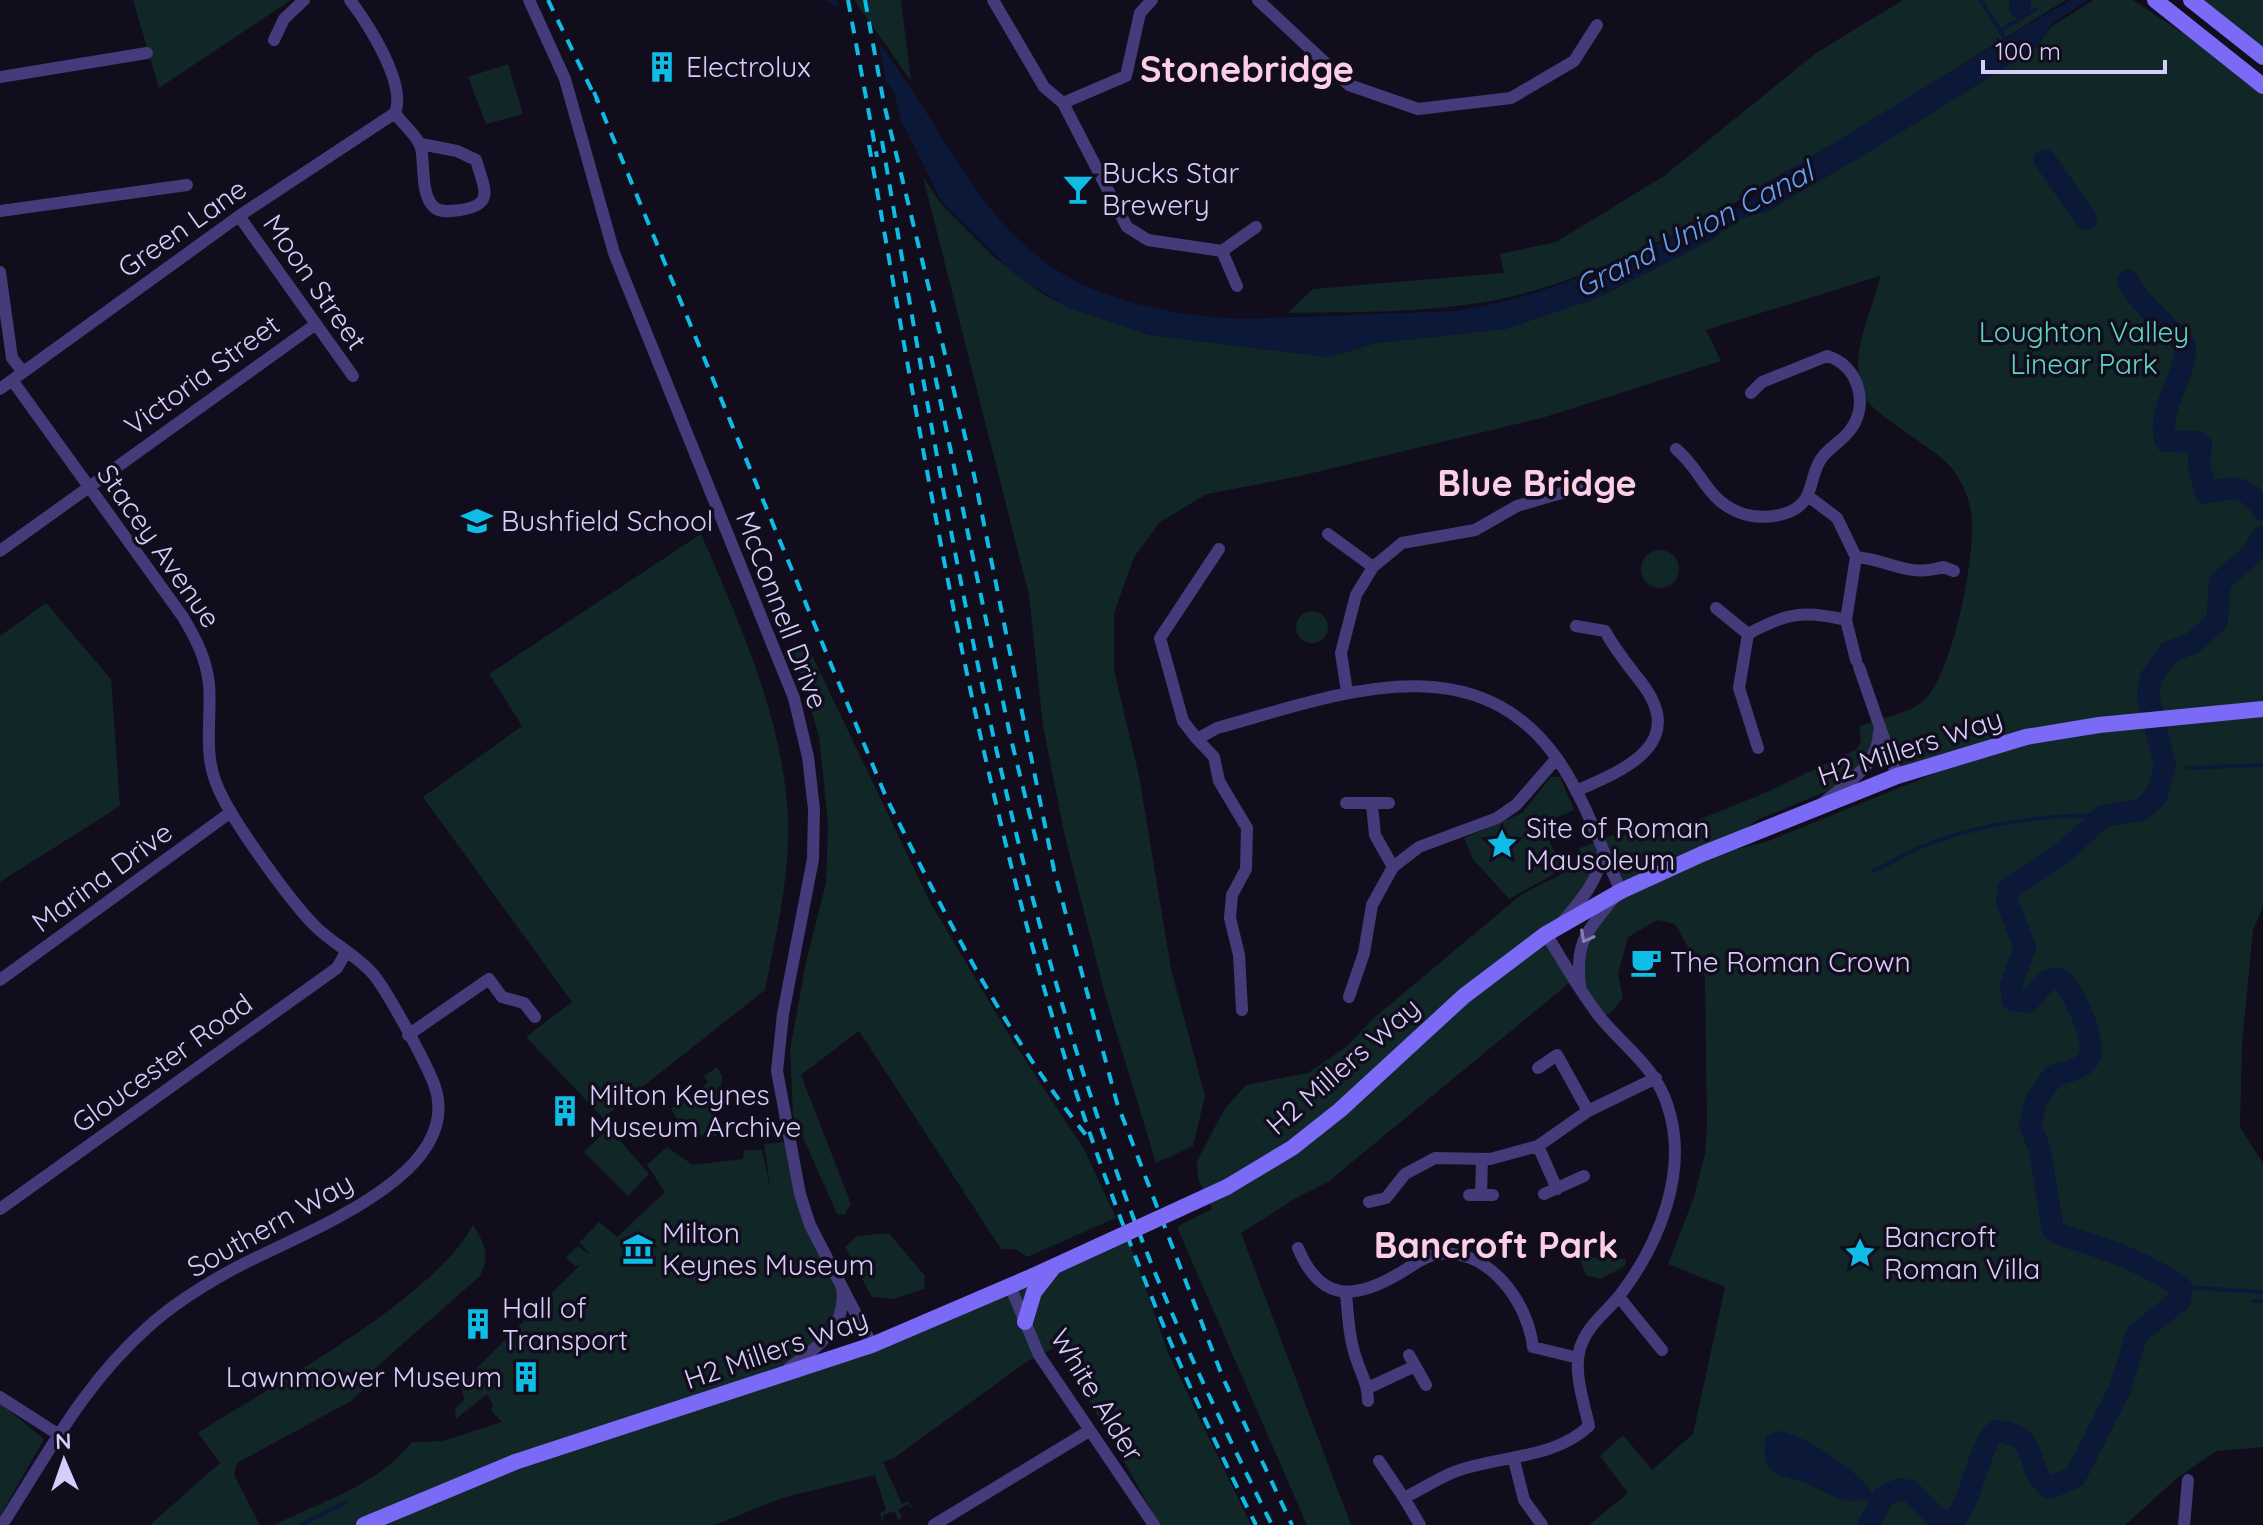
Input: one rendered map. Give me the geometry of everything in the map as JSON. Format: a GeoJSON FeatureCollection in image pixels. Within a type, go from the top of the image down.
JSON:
{"type":"FeatureCollection","features":[{"type":"Feature","properties":{"kind":"street"},"geometry":{"type":"LineString","coordinates":[[274,40],[284,19],[304,0]]}},
{"type":"Feature","properties":{"kind":"street"},"geometry":{"type":"LineString","coordinates":[[350,0],[372,32],[388,66],[399,97],[395,113],[421,144],[428,197],[436,208],[446,211],[477,207],[483,202],[485,193],[476,160],[457,151],[421,144]]}},
{"type":"Feature","properties":{"kind":"street","name":"McConnell Drive"},"geometry":{"type":"LineString","coordinates":[[529,0],[565,79],[614,253],[794,698],[808,757],[814,809],[813,859],[783,1014],[777,1071],[800,1194],[810,1225],[872,1345]]}},
{"type":"Feature","properties":{"kind":"street"},"geometry":{"type":"LineString","coordinates":[[993,0],[1044,87],[1063,103],[1127,227],[1148,240],[1222,251],[1256,227]]}},
{"type":"Feature","properties":{"kind":"street"},"geometry":{"type":"LineString","coordinates":[[1063,103],[1126,76],[1140,13],[1152,0]]}},
{"type":"Feature","properties":{"kind":"street"},"geometry":{"type":"LineString","coordinates":[[1258,0],[1349,85],[1418,109],[1511,98],[1574,61],[1597,25]]}},
{"type":"Feature","properties":{"kind":"street"},"geometry":{"type":"LineString","coordinates":[[2155,0],[2263,86]]}},
{"type":"Feature","properties":{"kind":"street"},"geometry":{"type":"LineString","coordinates":[[2191,0],[2263,57]]}},
{"type":"Feature","properties":{"kind":"street"},"geometry":{"type":"LineString","coordinates":[[0,77],[147,53]]}},
{"type":"Feature","properties":{"kind":"street","name":"Green Lane"},"geometry":{"type":"LineString","coordinates":[[0,389],[239,216],[395,113]]}},
{"type":"Feature","properties":{"kind":"street"},"geometry":{"type":"LineString","coordinates":[[0,211],[187,185]]}},
{"type":"Feature","properties":{"kind":"street","name":"Moon Street"},"geometry":{"type":"LineString","coordinates":[[239,216],[353,376]]}},
{"type":"Feature","properties":{"kind":"street"},"geometry":{"type":"LineString","coordinates":[[1222,251],[1237,286]]}},
{"type":"Feature","properties":{"kind":"street"},"geometry":{"type":"LineString","coordinates":[[0,272],[12,358],[23,372]]}},
{"type":"Feature","properties":{"kind":"street","name":"Victoria Street"},"geometry":{"type":"LineString","coordinates":[[0,551],[316,324]]}},
{"type":"Feature","properties":{"kind":"street"},"geometry":{"type":"LineString","coordinates":[[1676,449],[1692,462],[1709,493],[1742,514],[1779,515],[1800,506],[1808,496],[1819,461],[1855,422],[1858,386],[1848,366],[1827,356],[1762,382],[1751,393]]}},
{"type":"Feature","properties":{"kind":"street","name":"Stacey Avenue"},"geometry":{"type":"LineString","coordinates":[[12,380],[183,617],[202,648],[209,685],[209,762],[218,790],[299,908],[346,952]]}},
{"type":"Feature","properties":{"kind":"street"},"geometry":{"type":"LineString","coordinates":[[1347,692],[1341,653],[1356,595],[1373,567],[1402,543],[1475,530],[1517,506],[1585,486]]}},
{"type":"Feature","properties":{"kind":"street"},"geometry":{"type":"LineString","coordinates":[[1808,496],[1837,518],[1856,557],[1846,620],[1857,664],[1897,776]]}},
{"type":"Feature","properties":{"kind":"street"},"geometry":{"type":"LineString","coordinates":[[1328,534],[1373,567]]}},
{"type":"Feature","properties":{"kind":"street"},"geometry":{"type":"LineString","coordinates":[[1219,549],[1160,638],[1183,721],[1214,757],[1219,781],[1247,828],[1246,869],[1232,895],[1230,918],[1239,955],[1242,1010]]}},
{"type":"Feature","properties":{"kind":"street"},"geometry":{"type":"LineString","coordinates":[[1856,557],[1886,562],[1900,570],[1922,573],[1943,567],[1954,571]]}},
{"type":"Feature","properties":{"kind":"street"},"geometry":{"type":"LineString","coordinates":[[1716,608],[1748,634]]}},
{"type":"Feature","properties":{"kind":"street"},"geometry":{"type":"LineString","coordinates":[[1748,634],[1779,617],[1790,615],[1812,612],[1846,620]]}},
{"type":"Feature","properties":{"kind":"street"},"geometry":{"type":"LineString","coordinates":[[1576,626],[1605,631],[1620,659],[1643,684],[1654,709],[1657,732],[1650,749],[1635,764],[1576,791]]}},
{"type":"Feature","properties":{"kind":"street"},"geometry":{"type":"LineString","coordinates":[[1748,634],[1739,688],[1758,748]]}},
{"type":"Feature","properties":{"kind":"street"},"geometry":{"type":"LineString","coordinates":[[1197,739],[1217,728],[1347,692],[1391,684],[1441,686],[1480,696],[1524,721],[1557,758],[1576,791],[1619,892],[1592,925],[1577,956],[1581,988]]}},
{"type":"Feature","properties":{"kind":"street","name":"H2 Millers Way"},"geometry":{"type":"LineString","coordinates":[[364,1525],[485,1475],[872,1345],[1033,1276],[1227,1187],[1292,1148],[1328,1120],[1464,996],[1552,930],[1619,892],[1761,828],[1897,776],[2026,737],[2099,725],[2263,709]]}},
{"type":"Feature","properties":{"kind":"street"},"geometry":{"type":"LineString","coordinates":[[1821,804],[1868,765],[1876,754],[1879,729]]}},
{"type":"Feature","properties":{"kind":"street"},"geometry":{"type":"LineString","coordinates":[[1349,997],[1364,953],[1372,905],[1393,867],[1419,847],[1497,818],[1516,805],[1557,758]]}},
{"type":"Feature","properties":{"kind":"street"},"geometry":{"type":"LineString","coordinates":[[1346,803],[1389,803]]}},
{"type":"Feature","properties":{"kind":"street"},"geometry":{"type":"LineString","coordinates":[[1372,805],[1375,835],[1393,867]]}},
{"type":"Feature","properties":{"kind":"street","name":"Marina Drive"},"geometry":{"type":"LineString","coordinates":[[0,980],[231,812]]}},
{"type":"Feature","properties":{"kind":"street"},"geometry":{"type":"LineString","coordinates":[[1404,1498],[1456,1472],[1514,1460],[1581,1433],[1589,1426],[1578,1358],[1599,1313],[1619,1297],[1645,1255],[1672,1188],[1673,1128],[1656,1078],[1600,1017],[1581,988],[1552,930],[1590,890],[1598,876],[1603,852]]}},
{"type":"Feature","properties":{"kind":"street","name":"Southern Way"},"geometry":{"type":"LineString","coordinates":[[2,1525],[80,1398],[150,1325],[226,1272],[342,1216],[388,1187],[416,1160],[431,1139],[439,1116],[434,1082],[373,975],[346,952]]}},
{"type":"Feature","properties":{"kind":"street","name":"Gloucester Road"},"geometry":{"type":"LineString","coordinates":[[0,1209],[337,968],[346,952]]}},
{"type":"Feature","properties":{"kind":"street"},"geometry":{"type":"LineString","coordinates":[[408,1035],[489,979],[502,997],[524,1003],[535,1017]]}},
{"type":"Feature","properties":{"kind":"street"},"geometry":{"type":"LineString","coordinates":[[1538,1068],[1557,1055],[1588,1111]]}},
{"type":"Feature","properties":{"kind":"street"},"geometry":{"type":"LineString","coordinates":[[1369,1202],[1386,1198],[1405,1174],[1435,1158],[1482,1159],[1538,1146],[1588,1111],[1656,1078]]}},
{"type":"Feature","properties":{"kind":"street"},"geometry":{"type":"LineString","coordinates":[[1538,1146],[1557,1189]]}},
{"type":"Feature","properties":{"kind":"street"},"geometry":{"type":"LineString","coordinates":[[1481,1195],[1482,1159]]}},
{"type":"Feature","properties":{"kind":"street"},"geometry":{"type":"LineString","coordinates":[[1544,1194],[1584,1176]]}},
{"type":"Feature","properties":{"kind":"street"},"geometry":{"type":"LineString","coordinates":[[1298,1248],[1308,1272],[1323,1285],[1346,1294],[1382,1284],[1437,1253],[1470,1257],[1499,1274],[1531,1329],[1533,1347],[1578,1358]]}},
{"type":"Feature","properties":{"kind":"street"},"geometry":{"type":"LineString","coordinates":[[1025,1322],[1034,1292],[1053,1267]]}},
{"type":"Feature","properties":{"kind":"street"},"geometry":{"type":"LineString","coordinates":[[773,1379],[816,1348],[836,1325],[844,1299],[840,1279]]}},
{"type":"Feature","properties":{"kind":"street","name":"White Alder"},"geometry":{"type":"LineString","coordinates":[[1010,1286],[1039,1355],[1154,1525]]}},
{"type":"Feature","properties":{"kind":"street"},"geometry":{"type":"LineString","coordinates":[[1346,1294],[1356,1359],[1368,1388],[1368,1401]]}},
{"type":"Feature","properties":{"kind":"street"},"geometry":{"type":"LineString","coordinates":[[1619,1297],[1662,1350]]}},
{"type":"Feature","properties":{"kind":"street"},"geometry":{"type":"LineString","coordinates":[[1368,1388],[1412,1361],[1426,1385]]}},
{"type":"Feature","properties":{"kind":"street"},"geometry":{"type":"LineString","coordinates":[[0,1397],[56,1433]]}},
{"type":"Feature","properties":{"kind":"street"},"geometry":{"type":"LineString","coordinates":[[934,1525],[1089,1431]]}},
{"type":"Feature","properties":{"kind":"street"},"geometry":{"type":"LineString","coordinates":[[1514,1460],[1524,1500],[1542,1525]]}},
{"type":"Feature","properties":{"kind":"street"},"geometry":{"type":"LineString","coordinates":[[1379,1461],[1420,1525]]}},
{"type":"Feature","properties":{"kind":"street"},"geometry":{"type":"LineString","coordinates":[[2184,1525],[2188,1480]]}},
{"type":"Feature","properties":{"kind":"green space"},"geometry":{"type":"Polygon","coordinates":[[[133,0],[291,0],[159,88],[133,0]]]}},
{"type":"Feature","properties":{"kind":"green space"},"geometry":{"type":"Polygon","coordinates":[[[854,0],[901,0],[911,81],[854,0]]]}},
{"type":"Feature","properties":{"kind":"green space"},"geometry":{"type":"Polygon","coordinates":[[[1903,0],[2066,0],[1727,207],[1584,274],[1528,292],[1475,304],[1395,311],[1288,313],[1313,289],[1504,273],[1500,254],[1556,242],[1664,176],[1816,53],[1903,0]]]}},
{"type":"Feature","properties":{"kind":"green space","name":"Loughton Valley Linear Park"},"geometry":{"type":"Polygon","coordinates":[[[2093,0],[2133,0],[2181,32],[2191,26],[2263,86],[2263,907],[2253,930],[2242,1043],[2240,1127],[2263,1163],[2263,1447],[2216,1451],[2176,1479],[2125,1525],[1589,1525],[1628,1493],[1600,1456],[1623,1435],[1652,1470],[1693,1434],[1725,1287],[1668,1264],[1693,1200],[1705,1154],[1705,977],[1675,924],[1658,920],[1628,937],[1618,974],[1623,998],[1611,1013],[1600,1017],[1581,988],[1577,956],[1617,894],[1604,854],[1598,876],[1546,934],[1574,979],[1328,1182],[1241,1233],[1351,1525],[1307,1525],[1177,1227],[1212,1209],[1198,1178],[1197,1161],[1224,1110],[1246,1085],[1308,1073],[1346,1047],[1374,1018],[1522,894],[1566,872],[1576,862],[1580,848],[1618,833],[1648,840],[1765,793],[1857,749],[1861,741],[1859,727],[1907,711],[1921,703],[1943,669],[1960,613],[1972,530],[1968,500],[1952,468],[1944,460],[1880,413],[1866,399],[1860,383],[1859,352],[1880,276],[1706,330],[1721,361],[1542,418],[1300,476],[1207,494],[1160,522],[1134,557],[1114,613],[1114,670],[1139,776],[1171,969],[1205,1096],[1193,1146],[1156,1163],[1105,995],[1064,832],[1043,726],[1029,595],[923,177],[941,204],[995,258],[1044,295],[1068,307],[1149,335],[1329,357],[1376,343],[1505,329],[1597,298],[1710,241],[1741,218],[1768,211],[2035,49],[2051,27],[2093,0]],[[1880,731],[1868,765],[1828,791],[1759,819],[1706,856],[1766,842],[2012,742],[1897,776],[1880,731]]]}},
{"type":"Feature","properties":{"kind":"green space"},"geometry":{"type":"Polygon","coordinates":[[[2189,0],[2263,0],[2263,57],[2189,0]]]}},
{"type":"Feature","properties":{"kind":"green space"},"geometry":{"type":"Polygon","coordinates":[[[508,64],[523,114],[486,124],[468,77],[508,64]]]}},
{"type":"Feature","properties":{"kind":"green space"},"geometry":{"type":"Polygon","coordinates":[[[701,534],[758,674],[778,747],[788,820],[787,863],[781,905],[765,990],[603,1118],[526,1037],[572,1002],[423,797],[522,726],[489,674],[701,534]]]}},
{"type":"Feature","properties":{"kind":"green space"},"geometry":{"type":"Polygon","coordinates":[[[1660,550],[1674,555],[1679,569],[1674,583],[1660,588],[1646,583],[1641,569],[1646,555],[1660,550]]]}},
{"type":"Feature","properties":{"kind":"green space"},"geometry":{"type":"Polygon","coordinates":[[[46,603],[111,679],[120,806],[0,882],[0,636],[46,603]]]}},
{"type":"Feature","properties":{"kind":"green space"},"geometry":{"type":"Polygon","coordinates":[[[1312,611],[1323,616],[1328,627],[1323,638],[1312,643],[1301,638],[1296,627],[1301,616],[1312,611]]]}},
{"type":"Feature","properties":{"kind":"green space"},"geometry":{"type":"Polygon","coordinates":[[[807,645],[930,902],[1014,1043],[1084,1149],[1116,1218],[1027,1257],[1015,1249],[1001,1249],[859,1031],[801,1075],[851,1204],[844,1215],[837,1214],[793,1115],[790,1050],[806,962],[826,883],[828,823],[819,736],[794,653],[807,645]]]}},
{"type":"Feature","properties":{"kind":"green space"},"geometry":{"type":"Polygon","coordinates":[[[1551,777],[1560,777],[1574,810],[1541,824],[1563,869],[1509,899],[1473,859],[1464,838],[1522,813],[1551,777]]]}},
{"type":"Feature","properties":{"kind":"green space"},"geometry":{"type":"Polygon","coordinates":[[[717,1067],[722,1076],[717,1136],[701,1135],[684,1127],[671,1109],[683,1097],[690,1100],[708,1082],[704,1076],[717,1067]]]}},
{"type":"Feature","properties":{"kind":"green space"},"geometry":{"type":"Polygon","coordinates":[[[609,1128],[649,1174],[628,1196],[584,1152],[609,1128]]]}},
{"type":"Feature","properties":{"kind":"green space"},"geometry":{"type":"Polygon","coordinates":[[[788,1142],[800,1194],[840,1279],[836,1325],[777,1377],[1127,1236],[1169,1355],[1251,1525],[1160,1525],[1058,1346],[1025,1363],[894,1458],[883,1462],[902,1504],[908,1501],[914,1511],[908,1504],[898,1510],[902,1518],[898,1520],[895,1511],[883,1515],[883,1524],[880,1513],[886,1510],[875,1475],[782,1498],[715,1525],[274,1525],[365,1481],[398,1457],[412,1442],[443,1441],[502,1422],[491,1410],[493,1405],[487,1394],[456,1419],[455,1408],[464,1400],[461,1384],[580,1265],[575,1267],[566,1257],[578,1246],[590,1255],[580,1242],[599,1222],[617,1237],[665,1192],[647,1165],[667,1147],[693,1165],[743,1159],[744,1150],[762,1150],[771,1192],[764,1144],[788,1142]]]}},
{"type":"Feature","properties":{"kind":"green space"},"geometry":{"type":"Polygon","coordinates":[[[473,1225],[486,1256],[479,1277],[374,1369],[364,1389],[351,1401],[237,1463],[234,1475],[260,1525],[150,1525],[220,1463],[198,1433],[349,1339],[389,1310],[453,1253],[473,1225]]]}},
{"type":"Feature","properties":{"kind":"green space"},"geometry":{"type":"Polygon","coordinates":[[[889,1233],[925,1276],[924,1289],[893,1299],[872,1297],[845,1247],[857,1236],[889,1233]]]}},
{"type":"Feature","properties":{"kind":"green space"},"geometry":{"type":"Polygon","coordinates":[[[1579,1257],[1626,1259],[1625,1266],[1600,1279],[1586,1275],[1579,1257]]]}},
{"type":"Feature","properties":{"kind":"green space"},"geometry":{"type":"Polygon","coordinates":[[[0,1403],[44,1439],[0,1516],[0,1403]]]}},
{"type":"Feature","properties":{"kind":"water","name":"Grand Union Canal"},"geometry":{"type":"Polygon","coordinates":[[[826,0],[850,0],[989,207],[1041,259],[1086,286],[1137,304],[1243,319],[1456,311],[1503,302],[1571,281],[1638,253],[1716,214],[1744,207],[1766,184],[2039,18],[2071,0],[2088,0],[2054,22],[2035,49],[1874,149],[1768,211],[1741,218],[1710,241],[1597,298],[1505,329],[1376,343],[1329,357],[1149,335],[1067,307],[1016,275],[942,202],[901,120],[895,95],[839,8],[826,0]]]}},
{"type":"Feature","properties":{"kind":"water"},"geometry":{"type":"Polygon","coordinates":[[[1779,1431],[1816,1446],[1844,1465],[1873,1494],[1870,1499],[1853,1501],[1839,1498],[1769,1468],[1764,1450],[1766,1436],[1779,1431]]]}},
{"type":"Feature","properties":{"kind":"pier"},"geometry":{"type":"Polygon","coordinates":[[[837,0],[854,0],[877,34],[888,91],[841,19],[837,0]]]}},
{"type":"Feature","properties":{"kind":"waterway"},"geometry":{"type":"LineString","coordinates":[[1981,0],[2009,45]]}},
{"type":"Feature","properties":{"kind":"waterway"},"geometry":{"type":"LineString","coordinates":[[2020,0],[2020,7]]}},
{"type":"Feature","properties":{"kind":"waterway"},"geometry":{"type":"LineString","coordinates":[[2000,31],[2036,9]]}},
{"type":"Feature","properties":{"kind":"waterway"},"geometry":{"type":"LineString","coordinates":[[2045,160],[2086,219]]}},
{"type":"Feature","properties":{"kind":"waterway"},"geometry":{"type":"LineString","coordinates":[[2128,281],[2139,298],[2185,345],[2181,369],[2165,418],[2166,441],[2197,442],[2201,445],[2199,465],[2206,493],[2239,490],[2251,496],[2263,510]]}},
{"type":"Feature","properties":{"kind":"waterway"},"geometry":{"type":"LineString","coordinates":[[1869,1525],[1883,1497],[1899,1489],[1910,1491],[1941,1522],[1955,1519],[1967,1498],[1986,1445],[1998,1431],[2021,1439],[2027,1446],[2036,1471],[2049,1488],[2075,1477],[2119,1391],[2137,1334],[2180,1300],[2181,1287],[2152,1270],[2058,1234],[2053,1229],[2040,1150],[2030,1125],[2036,1101],[2053,1076],[2084,1064],[2090,1053],[2090,1043],[2079,1007],[2062,980],[2046,982],[2027,1002],[2013,1000],[2011,985],[2025,947],[2007,902],[2009,888],[2063,853],[2103,816],[2141,810],[2157,795],[2165,765],[2148,696],[2151,678],[2169,652],[2193,643],[2217,621],[2220,582],[2253,553],[2263,536]]}},
{"type":"Feature","properties":{"kind":"waterway"},"geometry":{"type":"LineString","coordinates":[[2187,768],[2263,765]]}},
{"type":"Feature","properties":{"kind":"waterway"},"geometry":{"type":"LineString","coordinates":[[1873,871],[1916,849],[1984,827],[2032,819],[2103,816]]}},
{"type":"Feature","properties":{"kind":"waterway"},"geometry":{"type":"LineString","coordinates":[[2181,1287],[2263,1292]]}},
{"type":"Feature","properties":{"kind":"waterway"},"geometry":{"type":"LineString","coordinates":[[2253,1301],[2263,1301]]}},
{"type":"Feature","properties":{"kind":"waterway"},"geometry":{"type":"LineString","coordinates":[[300,1525],[345,1503]]}},
{"type":"Feature","properties":{"kind":"railway"},"geometry":{"type":"LineString","coordinates":[[548,0],[597,101]]}},
{"type":"Feature","properties":{"kind":"railway"},"geometry":{"type":"LineString","coordinates":[[848,0],[877,157]]}},
{"type":"Feature","properties":{"kind":"railway"},"geometry":{"type":"LineString","coordinates":[[865,0],[884,104],[972,465],[1054,870],[1117,1103],[1223,1378],[1292,1525]]}},
{"type":"Feature","properties":{"kind":"railway"},"geometry":{"type":"LineString","coordinates":[[594,92],[886,797],[953,928],[1002,1014],[1056,1096],[1086,1135]]}},
{"type":"Feature","properties":{"kind":"railway"},"geometry":{"type":"LineString","coordinates":[[882,141],[954,548],[1013,819],[1047,952],[1087,1084],[1147,1254],[1198,1371],[1272,1525]]}},
{"type":"Feature","properties":{"kind":"railway"},"geometry":{"type":"LineString","coordinates":[[869,145],[967,674],[990,780],[1044,988],[1087,1126],[1137,1261],[1194,1395],[1256,1525]]}},
{"type":"Feature","properties":{"kind":"railway"},"geometry":{"type":"LineString","coordinates":[[931,356],[1010,735],[1038,848]]}},
{"type":"Feature","properties":{"kind":"place","name":"Electrolux"},"geometry":{"type":"Point","coordinates":[662,67]}},
{"type":"Feature","properties":{"kind":"place","name":"Bucks Star Brewery"},"geometry":{"type":"Point","coordinates":[1078,189]}},
{"type":"Feature","properties":{"kind":"place","name":"Bushfield School"},"geometry":{"type":"Point","coordinates":[477,521]}},
{"type":"Feature","properties":{"kind":"place","name":"Site of Roman Mausoleum"},"geometry":{"type":"Point","coordinates":[1502,844]}},
{"type":"Feature","properties":{"kind":"place","name":"The Roman Crown"},"geometry":{"type":"Point","coordinates":[1646,962]}},
{"type":"Feature","properties":{"kind":"place","name":"Milton Keynes Museum Archive"},"geometry":{"type":"Point","coordinates":[565,1111]}},
{"type":"Feature","properties":{"kind":"place","name":"Milton Keynes Museum"},"geometry":{"type":"Point","coordinates":[638,1249]}},
{"type":"Feature","properties":{"kind":"place","name":"Bancroft Roman Villa"},"geometry":{"type":"Point","coordinates":[1860,1253]}},
{"type":"Feature","properties":{"kind":"place","name":"Hall of Transport"},"geometry":{"type":"Point","coordinates":[478,1324]}},
{"type":"Feature","properties":{"kind":"place","name":"Lawnmower Museum"},"geometry":{"type":"Point","coordinates":[526,1377]}},
{"type":"Feature","properties":{"kind":"district","name":"Stonebridge"},"geometry":{"type":"Point","coordinates":[1247,69]}},
{"type":"Feature","properties":{"kind":"district","name":"Blue Bridge"},"geometry":{"type":"Point","coordinates":[1537,483]}},
{"type":"Feature","properties":{"kind":"district","name":"Bancroft Park"},"geometry":{"type":"Point","coordinates":[1496,1245]}}]}
